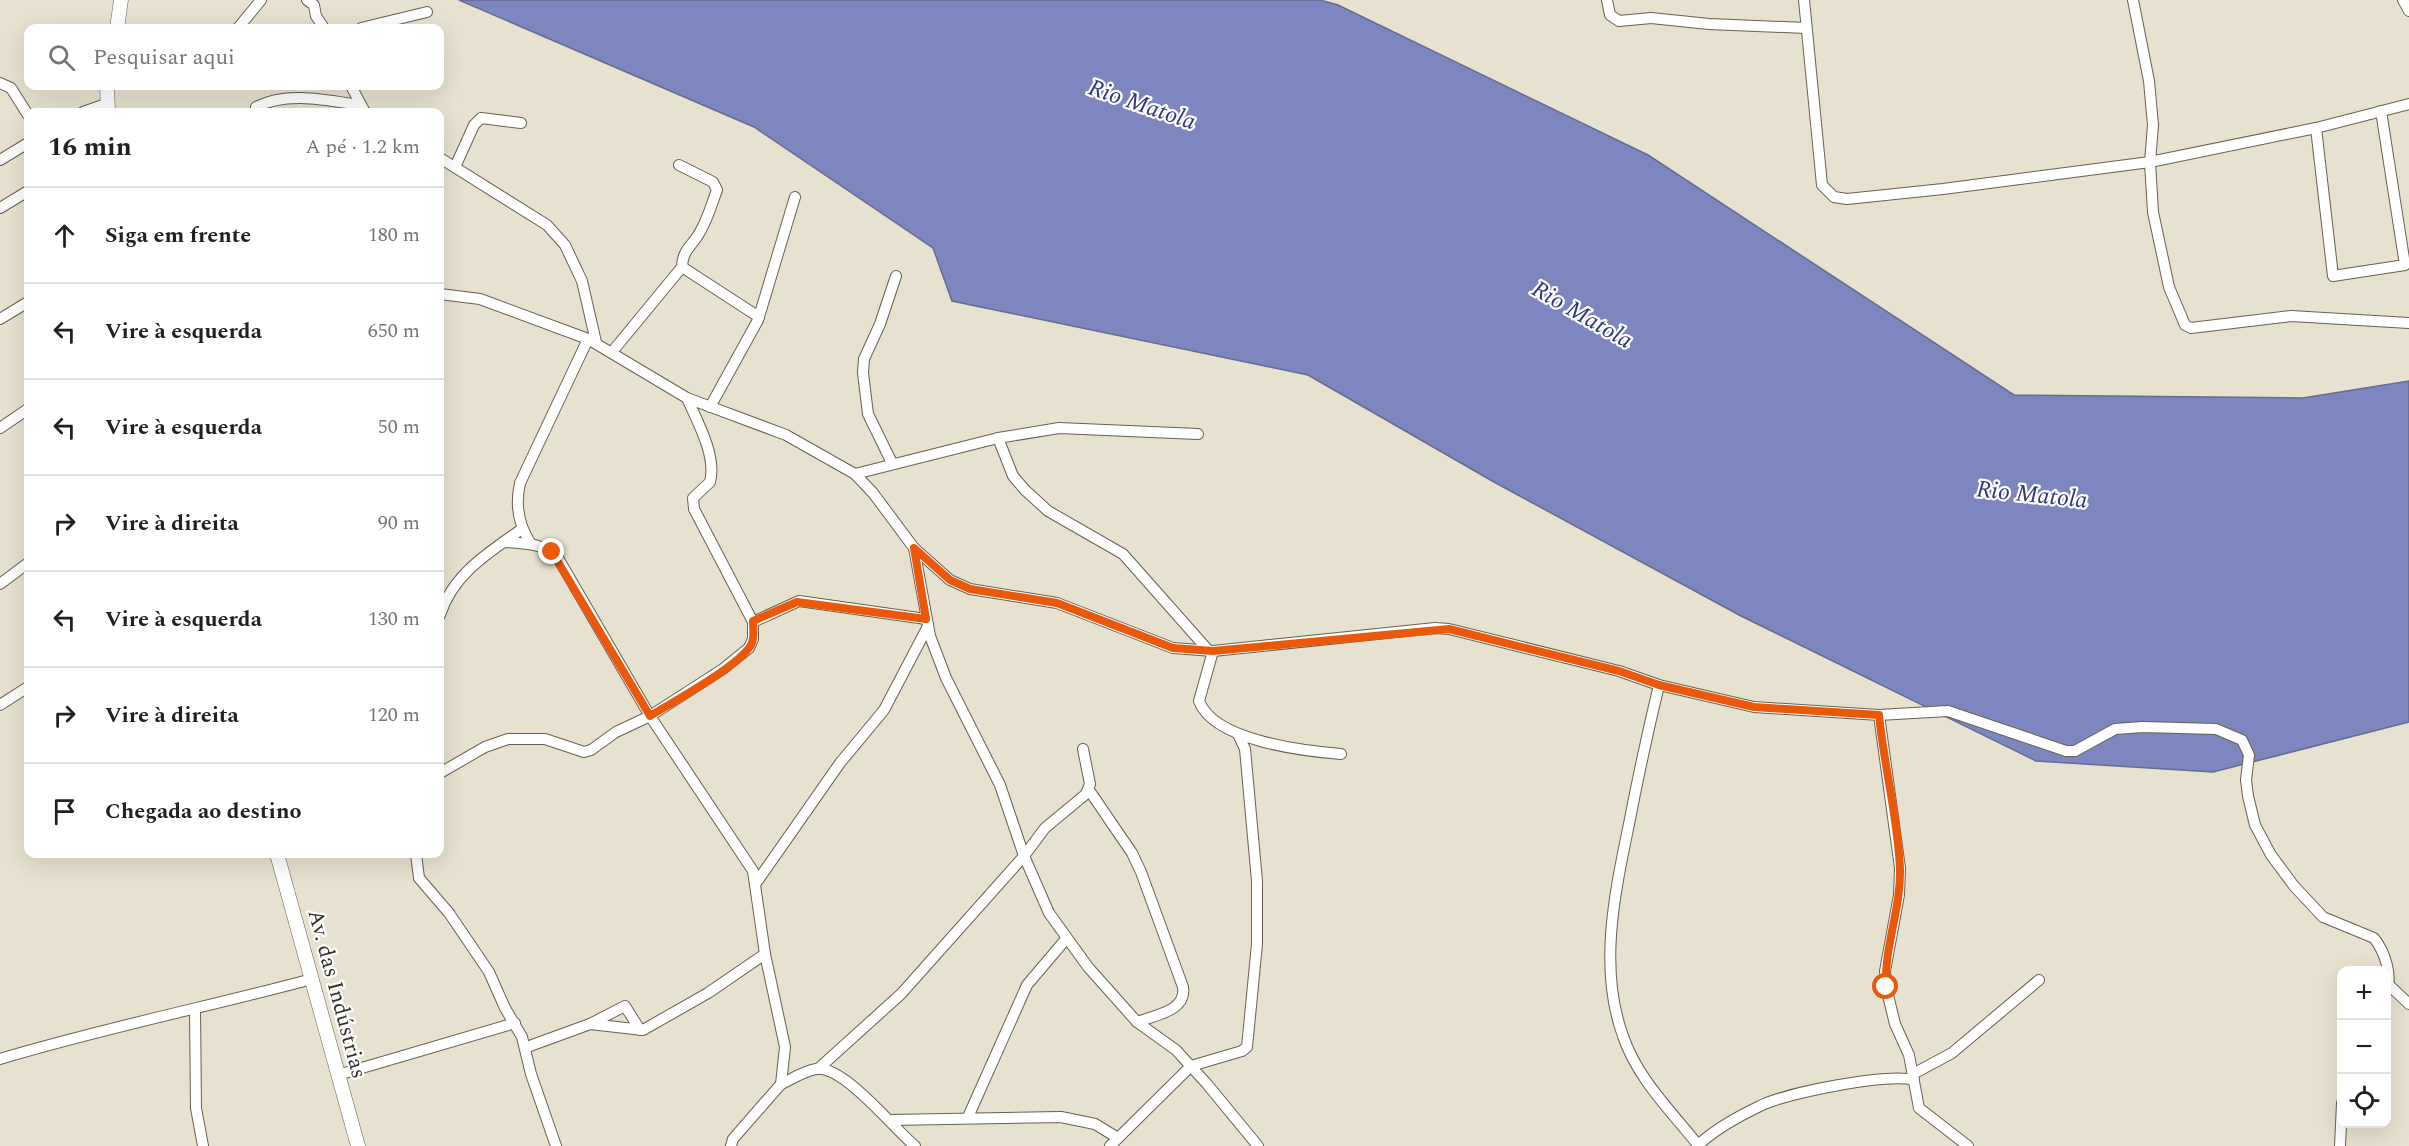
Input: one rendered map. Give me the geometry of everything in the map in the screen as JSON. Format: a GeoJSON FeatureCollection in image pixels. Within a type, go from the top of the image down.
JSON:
{"type":"FeatureCollection","features":[{"type":"Feature","properties":{"kind":"street"},"geometry":{"type":"LineString","coordinates":[[118,24],[121,0]]}},
{"type":"Feature","properties":{"kind":"street"},"geometry":{"type":"LineString","coordinates":[[241,24],[261,0]]}},
{"type":"Feature","properties":{"kind":"street"},"geometry":{"type":"LineString","coordinates":[[307,0],[314,5],[316,16],[321,24]]}},
{"type":"Feature","properties":{"kind":"street"},"geometry":{"type":"LineString","coordinates":[[1607,0],[1610,15],[1619,21],[1651,18],[1709,24],[1806,28]]}},
{"type":"Feature","properties":{"kind":"street"},"geometry":{"type":"LineString","coordinates":[[1804,0],[1822,185],[1834,197],[1847,199],[1943,189],[2150,162],[2316,128],[2409,105]]}},
{"type":"Feature","properties":{"kind":"street"},"geometry":{"type":"LineString","coordinates":[[2133,0],[2150,81],[2153,125],[2150,162],[2153,212],[2169,287],[2185,325],[2191,328],[2291,316],[2409,323]]}},
{"type":"Feature","properties":{"kind":"street"},"geometry":{"type":"LineString","coordinates":[[2403,0],[2409,11]]}},
{"type":"Feature","properties":{"kind":"street"},"geometry":{"type":"LineString","coordinates":[[378,24],[427,12]]}},
{"type":"Feature","properties":{"kind":"street"},"geometry":{"type":"LineString","coordinates":[[0,83],[11,88],[24,109]]}},
{"type":"Feature","properties":{"kind":"street"},"geometry":{"type":"LineString","coordinates":[[107,90],[107,108]]}},
{"type":"Feature","properties":{"kind":"street"},"geometry":{"type":"LineString","coordinates":[[353,90],[362,108]]}},
{"type":"Feature","properties":{"kind":"street"},"geometry":{"type":"LineString","coordinates":[[256,107],[276,100],[315,98],[358,108]]}},
{"type":"Feature","properties":{"kind":"street"},"geometry":{"type":"LineString","coordinates":[[2316,128],[2332,276],[2405,265],[2381,111]]}},
{"type":"Feature","properties":{"kind":"street"},"geometry":{"type":"LineString","coordinates":[[455,167],[474,125],[481,118],[521,123]]}},
{"type":"Feature","properties":{"kind":"street"},"geometry":{"type":"LineString","coordinates":[[0,160],[24,145]]}},
{"type":"Feature","properties":{"kind":"street"},"geometry":{"type":"LineString","coordinates":[[444,160],[483,187],[547,225],[565,245],[582,281],[592,340],[520,483],[516,498],[522,529],[531,544]]}},
{"type":"Feature","properties":{"kind":"street"},"geometry":{"type":"LineString","coordinates":[[612,352],[682,267],[682,257],[688,245],[701,232],[717,190],[713,182],[679,165]]}},
{"type":"Feature","properties":{"kind":"street"},"geometry":{"type":"LineString","coordinates":[[0,208],[24,193]]}},
{"type":"Feature","properties":{"kind":"street"},"geometry":{"type":"LineString","coordinates":[[710,407],[759,317],[795,197]]}},
{"type":"Feature","properties":{"kind":"street"},"geometry":{"type":"LineString","coordinates":[[682,267],[759,317]]}},
{"type":"Feature","properties":{"kind":"street"},"geometry":{"type":"LineString","coordinates":[[892,463],[868,414],[863,373],[864,359],[880,324],[896,276]]}},
{"type":"Feature","properties":{"kind":"street"},"geometry":{"type":"LineString","coordinates":[[444,294],[480,299],[592,340],[687,398],[786,435],[855,474],[873,493],[914,548],[950,580],[970,589],[1057,603],[1173,648],[1211,650],[1423,629],[1449,629],[1619,671],[1659,685],[1754,707],[1879,715],[1948,711],[2066,751],[2075,751],[2115,729],[2143,727],[2216,729],[2242,740],[2249,755],[2246,780],[2250,806],[2255,825],[2271,855],[2294,886],[2323,916],[2374,938],[2386,966]]}},
{"type":"Feature","properties":{"kind":"street"},"geometry":{"type":"LineString","coordinates":[[0,319],[24,304]]}},
{"type":"Feature","properties":{"kind":"street"},"geometry":{"type":"LineString","coordinates":[[444,771],[485,747],[508,739],[545,739],[588,752],[616,732],[650,716],[723,669],[749,648],[753,639],[753,621],[694,509],[693,498],[710,482],[712,472],[707,447],[687,398]]}},
{"type":"Feature","properties":{"kind":"street"},"geometry":{"type":"LineString","coordinates":[[0,428],[24,412]]}},
{"type":"Feature","properties":{"kind":"street"},"geometry":{"type":"LineString","coordinates":[[855,474],[998,438],[1070,428],[1116,433],[1154,431],[1198,434]]}},
{"type":"Feature","properties":{"kind":"street"},"geometry":{"type":"LineString","coordinates":[[998,438],[1013,476],[1025,490],[1048,511],[1123,554],[1211,650]]}},
{"type":"Feature","properties":{"kind":"street"},"geometry":{"type":"LineString","coordinates":[[444,604],[449,591],[489,550],[522,529]]}},
{"type":"Feature","properties":{"kind":"street"},"geometry":{"type":"LineString","coordinates":[[504,542],[531,544],[548,550],[558,558],[650,716],[750,866],[756,883],[765,954],[785,1047],[781,1084]]}},
{"type":"Feature","properties":{"kind":"street"},"geometry":{"type":"LineString","coordinates":[[914,548],[927,622],[946,678],[1000,785],[1024,856],[1049,913],[1066,939],[1137,1022],[1176,1050],[1258,1146]]}},
{"type":"Feature","properties":{"kind":"street"},"geometry":{"type":"LineString","coordinates":[[0,584],[24,567]]}},
{"type":"Feature","properties":{"kind":"street"},"geometry":{"type":"LineString","coordinates":[[753,621],[797,602],[927,622]]}},
{"type":"Feature","properties":{"kind":"street"},"geometry":{"type":"LineString","coordinates":[[756,883],[840,763],[884,710],[927,622]]}},
{"type":"Feature","properties":{"kind":"street"},"geometry":{"type":"LineString","coordinates":[[1211,650],[1199,701],[1209,714],[1238,734],[1285,748],[1341,753]]}},
{"type":"Feature","properties":{"kind":"street"},"geometry":{"type":"LineString","coordinates":[[1659,685],[1641,762],[1614,905],[1611,948],[1612,995],[1623,1036],[1635,1062],[1648,1083],[1698,1145],[1761,1105],[1792,1094],[1888,1078],[1913,1077],[1952,1053],[2039,980]]}},
{"type":"Feature","properties":{"kind":"street"},"geometry":{"type":"LineString","coordinates":[[0,705],[24,690]]}},
{"type":"Feature","properties":{"kind":"street"},"geometry":{"type":"LineString","coordinates":[[1879,715],[1900,868],[1899,895],[1885,971],[1886,987],[1895,1024],[1909,1055],[1919,1108],[1968,1146]]}},
{"type":"Feature","properties":{"kind":"street"},"geometry":{"type":"LineString","coordinates":[[890,1120],[1062,1117],[1082,1120],[1114,1142],[1191,1066],[1242,1051],[1249,1041],[1257,944],[1257,881],[1245,749],[1238,734]]}},
{"type":"Feature","properties":{"kind":"street"},"geometry":{"type":"LineString","coordinates":[[731,1146],[733,1139],[781,1084],[818,1068],[901,994],[1024,856],[1045,828],[1089,790],[1090,784],[1083,749]]}},
{"type":"Feature","properties":{"kind":"street"},"geometry":{"type":"LineString","coordinates":[[1089,790],[1132,853],[1183,987],[1183,998],[1177,1007],[1137,1022]]}},
{"type":"Feature","properties":{"kind":"street","name":"Av. das Indústrias"},"geometry":{"type":"LineString","coordinates":[[278,858],[358,1146]]}},
{"type":"Feature","properties":{"kind":"street"},"geometry":{"type":"LineString","coordinates":[[416,858],[419,878],[449,913],[489,972],[505,1008],[527,1047],[531,1074],[556,1146]]}},
{"type":"Feature","properties":{"kind":"street"},"geometry":{"type":"LineString","coordinates":[[968,1117],[1027,985],[1066,939]]}},
{"type":"Feature","properties":{"kind":"street"},"geometry":{"type":"LineString","coordinates":[[590,1024],[640,1030],[655,1024],[708,993],[765,954]]}},
{"type":"Feature","properties":{"kind":"street"},"geometry":{"type":"LineString","coordinates":[[0,1059],[91,1032],[195,1010],[312,980]]}},
{"type":"Feature","properties":{"kind":"street"},"geometry":{"type":"LineString","coordinates":[[2391,991],[2409,1004]]}},
{"type":"Feature","properties":{"kind":"street"},"geometry":{"type":"LineString","coordinates":[[527,1047],[590,1024],[624,1006],[640,1030]]}},
{"type":"Feature","properties":{"kind":"street"},"geometry":{"type":"LineString","coordinates":[[195,1010],[196,1108],[203,1146]]}},
{"type":"Feature","properties":{"kind":"street"},"geometry":{"type":"LineString","coordinates":[[338,1075],[515,1023]]}},
{"type":"Feature","properties":{"kind":"street"},"geometry":{"type":"LineString","coordinates":[[818,1068],[843,1080],[890,1120],[915,1146]]}},
{"type":"Feature","properties":{"kind":"street"},"geometry":{"type":"LineString","coordinates":[[2340,1146],[2341,1128]]}},
{"type":"Feature","properties":{"kind":"water","name":"Rio Matola"},"geometry":{"type":"Polygon","coordinates":[[[459,0],[1320,0],[1338,5],[1648,155],[2014,395],[2303,398],[2409,381],[2409,722],[2213,772],[2036,761],[1741,616],[1494,482],[1308,375],[952,301],[933,248],[754,127],[459,0]]]}},
{"type":"Feature","properties":{"kind":"route"},"geometry":{"type":"LineString","coordinates":[[552,552],[558,558],[650,716],[723,669],[749,648],[753,639],[753,621],[795,602],[926,619],[914,548],[931,566],[950,580],[970,589],[1057,603],[1173,648],[1213,651],[1435,628],[1449,629],[1619,671],[1688,693],[1754,707],[1817,713],[1879,715],[1900,868],[1899,895],[1885,971],[1886,987]]}}]}
